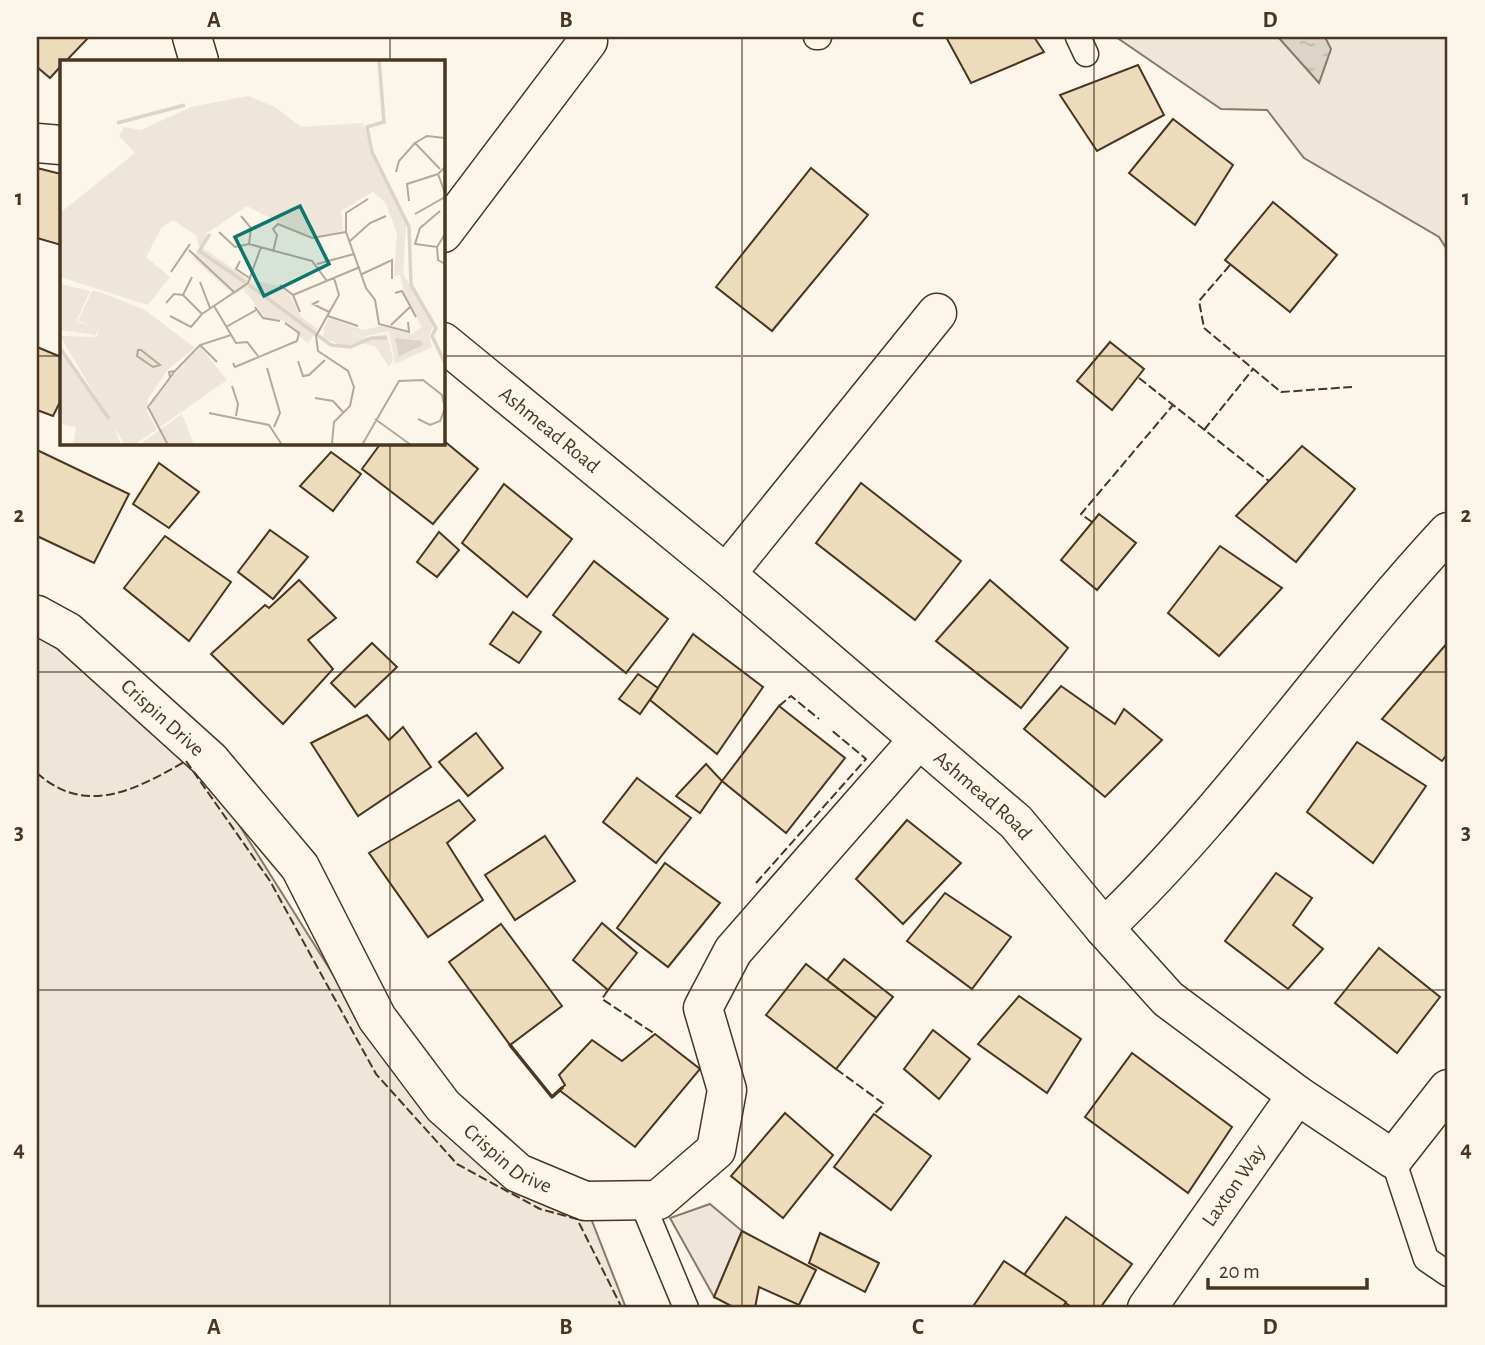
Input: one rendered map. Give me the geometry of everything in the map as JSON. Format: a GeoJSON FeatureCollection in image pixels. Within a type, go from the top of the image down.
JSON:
{"type":"FeatureCollection","features":[{"type":"Feature","properties":{"kind":"street"},"geometry":{"type":"LineString","coordinates":[[192,37],[199,60]]}},
{"type":"Feature","properties":{"kind":"street"},"geometry":{"type":"LineString","coordinates":[[444,232],[588,41]]}},
{"type":"Feature","properties":{"kind":"street"},"geometry":{"type":"LineString","coordinates":[[37,144],[60,145]]}},
{"type":"Feature","properties":{"kind":"street"},"geometry":{"type":"LineString","coordinates":[[726,574],[937,313]]}},
{"type":"Feature","properties":{"kind":"street","name":"Ashmead Road"},"geometry":{"type":"LineString","coordinates":[[444,343],[726,574],[1016,822],[1104,928]]}},
{"type":"Feature","properties":{"kind":"street"},"geometry":{"type":"LineString","coordinates":[[1448,532],[1384,601],[1161,874],[1104,928],[1168,999],[1297,1095],[1392,1159],[1448,1089]]}},
{"type":"Feature","properties":{"kind":"street","name":"Crispin Drive"},"geometry":{"type":"LineString","coordinates":[[37,615],[68,632],[210,760],[300,867],[377,1018],[443,1106],[518,1173],[585,1201],[658,1200],[716,1150],[727,1090],[703,1008],[733,951],[919,739]]}},
{"type":"Feature","properties":{"kind":"street","name":"Laxton Way"},"geometry":{"type":"LineString","coordinates":[[1147,1308],[1297,1095]]}},
{"type":"Feature","properties":{"kind":"lane"},"geometry":{"type":"LineString","coordinates":[[1392,1159],[1426,1259],[1448,1273]]}},
{"type":"Feature","properties":{"kind":"lane"},"geometry":{"type":"LineString","coordinates":[[641,1200],[686,1308]]}},
{"type":"Feature","properties":{"kind":"shaded area"},"geometry":{"type":"Polygon","coordinates":[[[1116,37],[1448,37],[1448,251],[1439,237],[1304,158],[1267,110],[1221,109],[1116,37]]]}},
{"type":"Feature","properties":{"kind":"shaded area"},"geometry":{"type":"Polygon","coordinates":[[[37,636],[60,650],[202,766],[395,1073],[590,1216],[626,1308],[37,1308],[37,636]]]}},
{"type":"Feature","properties":{"kind":"shaded area"},"geometry":{"type":"Polygon","coordinates":[[[710,1204],[742,1231],[714,1297],[670,1218],[710,1204]]]}},
{"type":"Feature","properties":{"kind":"water"},"geometry":{"type":"Polygon","coordinates":[[[1278,37],[1325,37],[1331,49],[1319,83],[1278,37]]]}},
{"type":"Feature","properties":{"kind":"building"},"geometry":{"type":"Polygon","coordinates":[[[37,37],[89,37],[67,60],[60,60],[60,67],[50,78],[37,67],[37,37]]]}},
{"type":"Feature","properties":{"kind":"building"},"geometry":{"type":"Polygon","coordinates":[[[946,37],[1034,37],[1044,52],[971,83],[946,37]]]}},
{"type":"Feature","properties":{"kind":"building"},"geometry":{"type":"Polygon","coordinates":[[[1138,65],[1164,115],[1097,151],[1060,95],[1138,65]]]}},
{"type":"Feature","properties":{"kind":"building"},"geometry":{"type":"Polygon","coordinates":[[[1173,119],[1233,165],[1195,225],[1129,173],[1173,119]]]}},
{"type":"Feature","properties":{"kind":"building"},"geometry":{"type":"Polygon","coordinates":[[[37,168],[60,174],[60,245],[37,238],[37,168]]]}},
{"type":"Feature","properties":{"kind":"building"},"geometry":{"type":"Polygon","coordinates":[[[811,168],[868,215],[772,331],[716,287],[811,168]]]}},
{"type":"Feature","properties":{"kind":"building"},"geometry":{"type":"Polygon","coordinates":[[[1273,202],[1337,255],[1290,312],[1225,260],[1273,202]]]}},
{"type":"Feature","properties":{"kind":"building"},"geometry":{"type":"Polygon","coordinates":[[[1110,342],[1144,369],[1112,410],[1077,381],[1110,342]]]}},
{"type":"Feature","properties":{"kind":"building"},"geometry":{"type":"Polygon","coordinates":[[[37,347],[60,357],[60,402],[53,416],[37,410],[37,347]]]}},
{"type":"Feature","properties":{"kind":"building"},"geometry":{"type":"Polygon","coordinates":[[[444,441],[478,469],[433,524],[362,469],[380,444],[444,444],[444,441]]]}},
{"type":"Feature","properties":{"kind":"building"},"geometry":{"type":"Polygon","coordinates":[[[1302,446],[1355,489],[1296,562],[1236,516],[1302,446]]]}},
{"type":"Feature","properties":{"kind":"building"},"geometry":{"type":"Polygon","coordinates":[[[37,450],[129,494],[94,563],[37,536],[37,450]]]}},
{"type":"Feature","properties":{"kind":"building"},"geometry":{"type":"Polygon","coordinates":[[[331,452],[361,474],[333,511],[300,486],[331,452]]]}},
{"type":"Feature","properties":{"kind":"building"},"geometry":{"type":"Polygon","coordinates":[[[159,463],[199,492],[169,528],[133,504],[159,463]]]}},
{"type":"Feature","properties":{"kind":"building"},"geometry":{"type":"Polygon","coordinates":[[[861,483],[961,561],[915,620],[816,543],[861,483]]]}},
{"type":"Feature","properties":{"kind":"building"},"geometry":{"type":"Polygon","coordinates":[[[504,484],[572,539],[527,597],[462,543],[504,484]]]}},
{"type":"Feature","properties":{"kind":"building"},"geometry":{"type":"Polygon","coordinates":[[[1099,514],[1136,543],[1097,590],[1061,560],[1099,514]]]}},
{"type":"Feature","properties":{"kind":"building"},"geometry":{"type":"Polygon","coordinates":[[[270,530],[308,557],[273,599],[238,572],[270,530]]]}},
{"type":"Feature","properties":{"kind":"building"},"geometry":{"type":"Polygon","coordinates":[[[439,532],[459,550],[437,577],[417,562],[439,532]]]}},
{"type":"Feature","properties":{"kind":"building"},"geometry":{"type":"Polygon","coordinates":[[[165,536],[231,582],[189,641],[124,588],[165,536]]]}},
{"type":"Feature","properties":{"kind":"building"},"geometry":{"type":"Polygon","coordinates":[[[1220,546],[1282,588],[1219,656],[1168,613],[1220,546]]]}},
{"type":"Feature","properties":{"kind":"building"},"geometry":{"type":"Polygon","coordinates":[[[594,561],[668,619],[626,673],[553,615],[594,561]]]}},
{"type":"Feature","properties":{"kind":"building"},"geometry":{"type":"Polygon","coordinates":[[[299,580],[336,618],[308,640],[333,669],[283,724],[211,654],[265,605],[269,608],[299,580]]]}},
{"type":"Feature","properties":{"kind":"building"},"geometry":{"type":"Polygon","coordinates":[[[990,580],[1068,648],[1021,708],[936,641],[990,580]]]}},
{"type":"Feature","properties":{"kind":"building"},"geometry":{"type":"Polygon","coordinates":[[[513,612],[541,632],[519,663],[490,644],[513,612]]]}},
{"type":"Feature","properties":{"kind":"building"},"geometry":{"type":"Polygon","coordinates":[[[693,634],[763,687],[717,754],[650,700],[693,634]]]}},
{"type":"Feature","properties":{"kind":"building"},"geometry":{"type":"Polygon","coordinates":[[[1448,642],[1448,753],[1442,761],[1382,719],[1448,642]]]}},
{"type":"Feature","properties":{"kind":"building"},"geometry":{"type":"Polygon","coordinates":[[[372,643],[397,667],[355,707],[331,683],[372,643]]]}},
{"type":"Feature","properties":{"kind":"building"},"geometry":{"type":"Polygon","coordinates":[[[638,674],[658,688],[640,714],[619,699],[638,674]]]}},
{"type":"Feature","properties":{"kind":"building"},"geometry":{"type":"Polygon","coordinates":[[[1061,686],[1115,724],[1124,709],[1162,740],[1105,797],[1024,729],[1061,686]]]}},
{"type":"Feature","properties":{"kind":"building"},"geometry":{"type":"Polygon","coordinates":[[[779,706],[845,758],[786,833],[722,781],[779,706]]]}},
{"type":"Feature","properties":{"kind":"building"},"geometry":{"type":"Polygon","coordinates":[[[367,715],[389,740],[403,727],[431,767],[358,816],[311,743],[367,715]]]}},
{"type":"Feature","properties":{"kind":"building"},"geometry":{"type":"Polygon","coordinates":[[[476,733],[503,768],[468,796],[439,762],[476,733]]]}},
{"type":"Feature","properties":{"kind":"building"},"geometry":{"type":"Polygon","coordinates":[[[1357,742],[1426,786],[1373,863],[1307,812],[1357,742]]]}},
{"type":"Feature","properties":{"kind":"building"},"geometry":{"type":"Polygon","coordinates":[[[706,764],[722,781],[700,813],[676,796],[706,764]]]}},
{"type":"Feature","properties":{"kind":"building"},"geometry":{"type":"Polygon","coordinates":[[[637,778],[691,818],[656,863],[603,822],[637,778]]]}},
{"type":"Feature","properties":{"kind":"building"},"geometry":{"type":"Polygon","coordinates":[[[459,800],[475,820],[447,843],[483,900],[428,937],[369,853],[459,800]]]}},
{"type":"Feature","properties":{"kind":"building"},"geometry":{"type":"Polygon","coordinates":[[[907,820],[961,863],[903,924],[856,879],[907,820]]]}},
{"type":"Feature","properties":{"kind":"building"},"geometry":{"type":"Polygon","coordinates":[[[545,836],[575,881],[515,920],[485,875],[545,836]]]}},
{"type":"Feature","properties":{"kind":"building"},"geometry":{"type":"Polygon","coordinates":[[[665,863],[720,903],[668,967],[617,928],[665,863]]]}},
{"type":"Feature","properties":{"kind":"building"},"geometry":{"type":"Polygon","coordinates":[[[1276,873],[1312,898],[1293,925],[1323,949],[1288,989],[1225,941],[1276,873]]]}},
{"type":"Feature","properties":{"kind":"building"},"geometry":{"type":"Polygon","coordinates":[[[945,893],[1011,937],[972,989],[907,941],[945,893]]]}},
{"type":"Feature","properties":{"kind":"building"},"geometry":{"type":"Polygon","coordinates":[[[602,923],[637,953],[608,990],[573,960],[602,923]]]}},
{"type":"Feature","properties":{"kind":"building"},"geometry":{"type":"Polygon","coordinates":[[[501,924],[562,1006],[510,1045],[449,962],[501,924]]]}},
{"type":"Feature","properties":{"kind":"building"},"geometry":{"type":"Polygon","coordinates":[[[1379,948],[1440,997],[1397,1053],[1335,1003],[1379,948]]]}},
{"type":"Feature","properties":{"kind":"building"},"geometry":{"type":"Polygon","coordinates":[[[844,959],[893,997],[876,1018],[827,980],[844,959]]]}},
{"type":"Feature","properties":{"kind":"building"},"geometry":{"type":"Polygon","coordinates":[[[806,964],[876,1018],[836,1069],[766,1015],[806,964]]]}},
{"type":"Feature","properties":{"kind":"building"},"geometry":{"type":"Polygon","coordinates":[[[1019,996],[1081,1039],[1047,1093],[978,1044],[1019,996]]]}},
{"type":"Feature","properties":{"kind":"building"},"geometry":{"type":"Polygon","coordinates":[[[933,1030],[970,1059],[939,1099],[904,1069],[933,1030]]]}},
{"type":"Feature","properties":{"kind":"building"},"geometry":{"type":"Polygon","coordinates":[[[655,1034],[700,1069],[635,1147],[559,1090],[565,1085],[559,1075],[592,1040],[622,1061],[655,1034]]]}},
{"type":"Feature","properties":{"kind":"building"},"geometry":{"type":"Polygon","coordinates":[[[1132,1053],[1232,1127],[1188,1193],[1085,1117],[1132,1053]]]}},
{"type":"Feature","properties":{"kind":"building"},"geometry":{"type":"Polygon","coordinates":[[[785,1113],[833,1155],[783,1218],[731,1176],[785,1113]]]}},
{"type":"Feature","properties":{"kind":"building"},"geometry":{"type":"Polygon","coordinates":[[[874,1114],[931,1156],[891,1210],[834,1167],[874,1114]]]}},
{"type":"Feature","properties":{"kind":"building"},"geometry":{"type":"Polygon","coordinates":[[[1066,1217],[1132,1264],[1100,1308],[1073,1308],[1024,1275],[1066,1217]]]}},
{"type":"Feature","properties":{"kind":"building"},"geometry":{"type":"Polygon","coordinates":[[[742,1231],[816,1270],[799,1305],[759,1287],[755,1308],[735,1308],[714,1297],[742,1231]]]}},
{"type":"Feature","properties":{"kind":"building"},"geometry":{"type":"Polygon","coordinates":[[[820,1233],[879,1263],[865,1292],[809,1263],[820,1233]]]}},
{"type":"Feature","properties":{"kind":"building"},"geometry":{"type":"Polygon","coordinates":[[[1004,1261],[1066,1302],[1062,1308],[972,1308],[1004,1261]]]}},
{"type":"Feature","properties":{"kind":"fence"},"geometry":{"type":"LineString","coordinates":[[1230,265],[1199,301],[1204,328],[1281,392],[1352,387]]}},
{"type":"Feature","properties":{"kind":"fence"},"geometry":{"type":"LineString","coordinates":[[1204,430],[1253,369]]}},
{"type":"Feature","properties":{"kind":"fence"},"geometry":{"type":"LineString","coordinates":[[1139,378],[1269,481]]}},
{"type":"Feature","properties":{"kind":"fence"},"geometry":{"type":"LineString","coordinates":[[1092,522],[1081,514],[1173,405]]}},
{"type":"Feature","properties":{"kind":"fence"},"geometry":{"type":"LineString","coordinates":[[779,706],[791,696],[819,719]]}},
{"type":"Feature","properties":{"kind":"fence"},"geometry":{"type":"LineString","coordinates":[[756,883],[866,759],[830,729]]}},
{"type":"Feature","properties":{"kind":"fence"},"geometry":{"type":"LineString","coordinates":[[37,773],[56,787],[75,794],[93,796],[131,789],[186,761],[270,881],[376,1074],[457,1164],[540,1209],[577,1219],[622,1308]]}},
{"type":"Feature","properties":{"kind":"fence"},"geometry":{"type":"LineString","coordinates":[[608,990],[602,999],[655,1034]]}},
{"type":"Feature","properties":{"kind":"fence"},"geometry":{"type":"LineString","coordinates":[[836,1069],[884,1104],[874,1114]]}},
{"type":"Feature","properties":{"kind":"wall"},"geometry":{"type":"LineString","coordinates":[[510,1045],[552,1097],[562,1088]]}}]}
